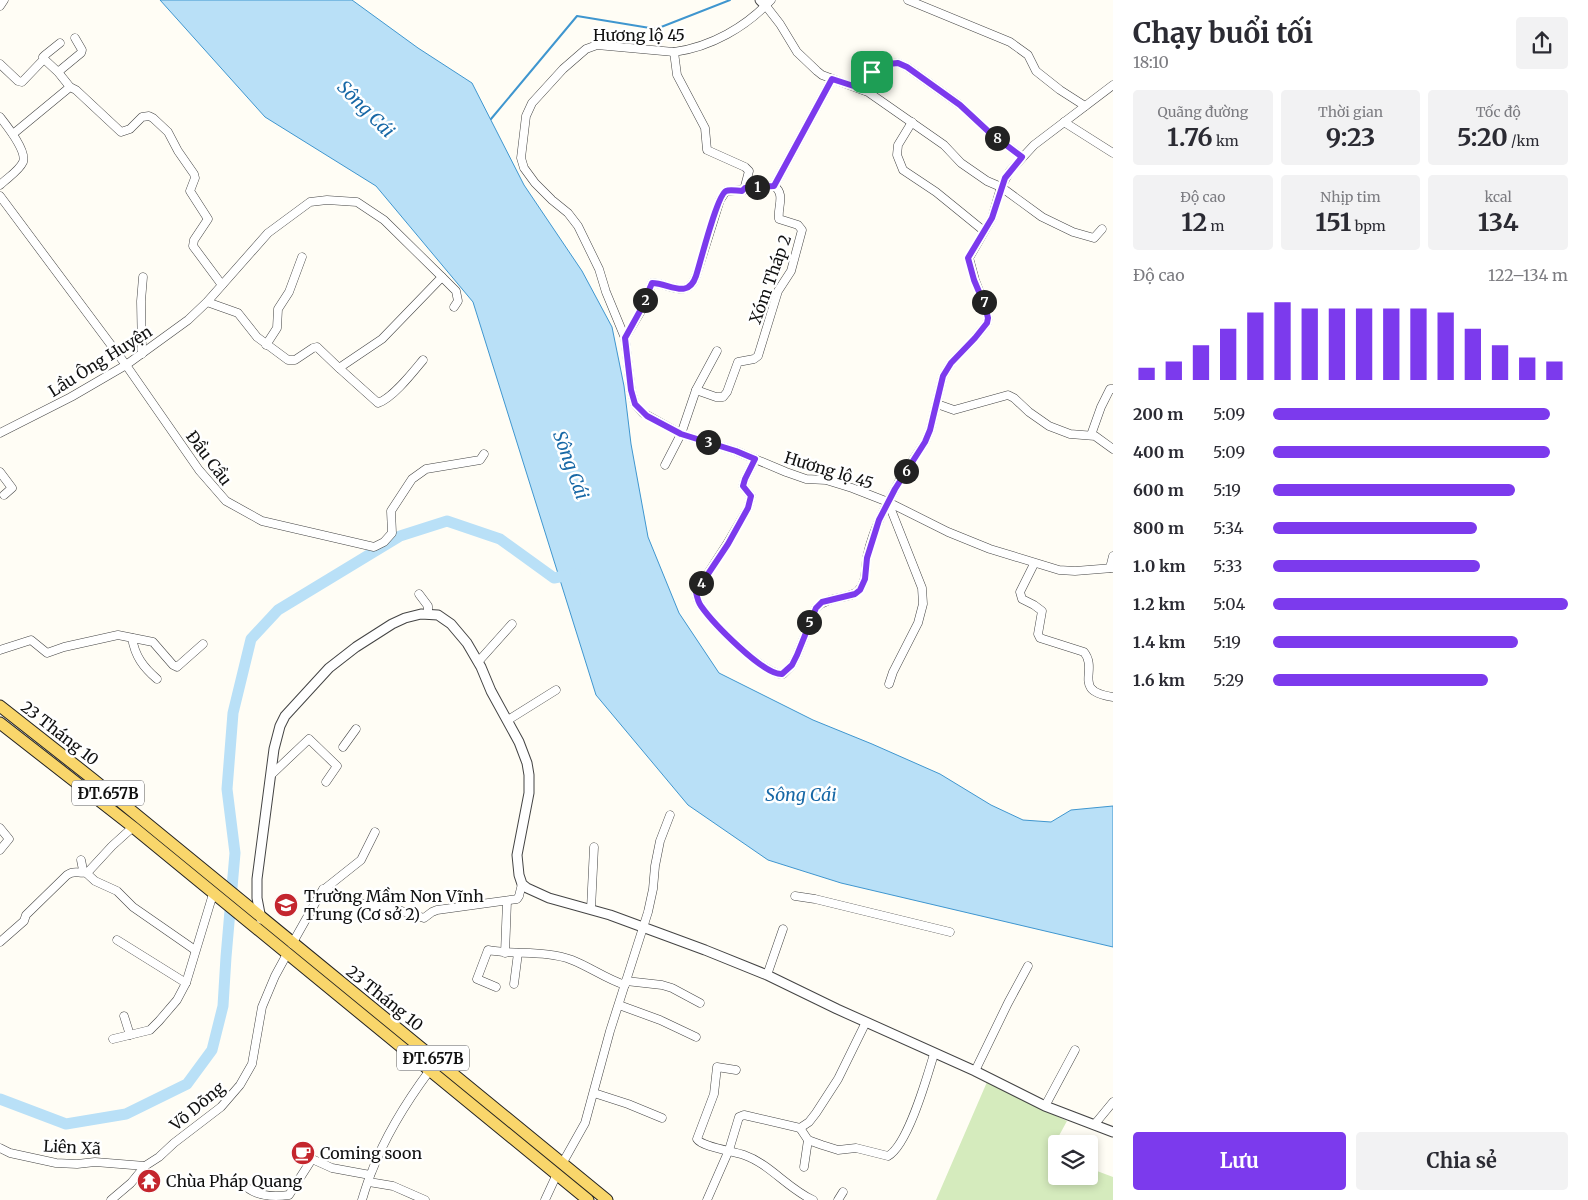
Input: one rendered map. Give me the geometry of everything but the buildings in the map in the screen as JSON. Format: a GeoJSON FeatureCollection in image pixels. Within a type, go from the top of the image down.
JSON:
{"type":"FeatureCollection","features":[{"type":"Feature","properties":{"kind":"main road","name":"23 Tháng 10"},"geometry":{"type":"LineString","coordinates":[[0,706],[94,780],[260,917],[289,949],[430,1070],[559,1169],[607,1200]]}},
{"type":"Feature","properties":{"kind":"main road"},"geometry":{"type":"LineString","coordinates":[[0,725],[9,714]]}},
{"type":"Feature","properties":{"kind":"main road","name":"23 Tháng 10"},"geometry":{"type":"LineString","coordinates":[[0,725],[134,827],[262,934],[289,949],[559,1169],[588,1200]]}},
{"type":"Feature","properties":{"kind":"street"},"geometry":{"type":"LineString","coordinates":[[0,6],[4,0]]}},
{"type":"Feature","properties":{"kind":"street"},"geometry":{"type":"LineString","coordinates":[[908,0],[1010,42],[1028,55],[1036,71],[1060,90],[1085,106]]}},
{"type":"Feature","properties":{"kind":"street"},"geometry":{"type":"LineString","coordinates":[[766,2],[801,57],[817,71],[832,79],[866,90],[944,145],[961,163],[987,181],[1001,187],[1042,217],[1067,229],[1094,238],[1102,230]]}},
{"type":"Feature","properties":{"kind":"street","name":"Hương lộ 45"},"geometry":{"type":"LineString","coordinates":[[766,2],[746,21],[720,38],[701,46],[674,52],[608,46],[586,48],[537,97],[530,106],[526,116],[521,152],[524,168],[544,192],[568,213],[578,226],[599,269],[606,292],[625,338],[631,390],[635,404],[647,416],[681,434],[736,451],[806,479],[826,480],[888,502],[972,542],[1034,564],[1059,570],[1075,571],[1112,568]]}},
{"type":"Feature","properties":{"kind":"street"},"geometry":{"type":"LineString","coordinates":[[58,72],[82,54],[82,50],[75,38]]}},
{"type":"Feature","properties":{"kind":"street"},"geometry":{"type":"LineString","coordinates":[[0,64],[21,83],[44,59],[43,57],[60,42]]}},
{"type":"Feature","properties":{"kind":"street"},"geometry":{"type":"LineString","coordinates":[[674,52],[677,74],[704,123],[706,149],[748,169],[745,188]]}},
{"type":"Feature","properties":{"kind":"street"},"geometry":{"type":"LineString","coordinates":[[44,59],[70,87],[76,90],[121,132],[130,129],[140,118],[146,116],[153,118],[168,132],[194,174],[195,178],[190,191],[207,216],[207,221],[194,240],[193,246],[222,285]]}},
{"type":"Feature","properties":{"kind":"street"},"geometry":{"type":"LineString","coordinates":[[866,90],[872,72],[878,65],[902,64],[960,105],[989,132],[1022,157]]}},
{"type":"Feature","properties":{"kind":"street"},"geometry":{"type":"LineString","coordinates":[[625,338],[640,311],[652,283],[684,289],[692,286],[717,205],[726,191],[742,191],[745,188],[774,186],[832,79]]}},
{"type":"Feature","properties":{"kind":"street"},"geometry":{"type":"LineString","coordinates":[[755,459],[743,486],[751,496],[748,508],[728,544],[696,592],[701,606],[733,641],[762,666],[777,674],[782,674],[792,665],[816,608],[822,602],[855,594],[860,590],[865,579],[867,558],[873,536],[888,502],[901,478],[925,442],[930,430],[943,376],[951,363],[987,323],[988,318],[985,306],[974,280],[968,258],[992,218],[1001,187],[1010,171],[1034,145],[1113,86]]}},
{"type":"Feature","properties":{"kind":"street"},"geometry":{"type":"LineString","coordinates":[[13,134],[70,87]]}},
{"type":"Feature","properties":{"kind":"street"},"geometry":{"type":"LineString","coordinates":[[0,117],[13,134],[23,153],[24,159],[20,168],[0,184]]}},
{"type":"Feature","properties":{"kind":"street"},"geometry":{"type":"LineString","coordinates":[[912,122],[898,145],[898,155],[902,170],[936,192],[984,231]]}},
{"type":"Feature","properties":{"kind":"street"},"geometry":{"type":"LineString","coordinates":[[1064,122],[1113,153]]}},
{"type":"Feature","properties":{"kind":"street","name":"Xóm Tháp 2"},"geometry":{"type":"LineString","coordinates":[[696,390],[716,397],[723,397],[727,392],[738,362],[757,357],[778,291],[791,270],[802,230],[798,225],[779,219],[780,195],[779,190],[774,186]]}},
{"type":"Feature","properties":{"kind":"street","name":"Đầu Cầu"},"geometry":{"type":"LineString","coordinates":[[0,196],[126,364],[200,470],[226,501],[262,521],[374,547],[384,542],[392,533],[391,511],[412,479],[426,469],[480,460],[484,454]]}},
{"type":"Feature","properties":{"kind":"street","name":"Lầu Ông Huyện"},"geometry":{"type":"LineString","coordinates":[[0,434],[71,397],[126,364],[188,320],[207,302],[268,233],[310,202],[327,200],[353,201],[368,208],[384,220],[457,292],[458,302],[454,307]]}},
{"type":"Feature","properties":{"kind":"street"},"geometry":{"type":"LineString","coordinates":[[266,344],[277,328],[278,309],[289,292],[302,257]]}},
{"type":"Feature","properties":{"kind":"street"},"geometry":{"type":"LineString","coordinates":[[142,354],[141,301],[143,277]]}},
{"type":"Feature","properties":{"kind":"street"},"geometry":{"type":"LineString","coordinates":[[339,368],[382,339],[442,277]]}},
{"type":"Feature","properties":{"kind":"street"},"geometry":{"type":"LineString","coordinates":[[207,302],[238,313],[243,317],[254,334],[285,359],[298,358],[317,347],[374,400],[380,403],[404,382],[423,360]]}},
{"type":"Feature","properties":{"kind":"street"},"geometry":{"type":"LineString","coordinates":[[665,465],[681,434],[696,390],[717,351]]}},
{"type":"Feature","properties":{"kind":"street"},"geometry":{"type":"LineString","coordinates":[[1091,435],[1101,407],[1110,389],[1113,389]]}},
{"type":"Feature","properties":{"kind":"street"},"geometry":{"type":"LineString","coordinates":[[937,404],[954,410],[1008,395],[1049,426],[1070,434],[1095,436],[1113,449]]}},
{"type":"Feature","properties":{"kind":"street"},"geometry":{"type":"LineString","coordinates":[[0,472],[12,488],[4,495]]}},
{"type":"Feature","properties":{"kind":"street"},"geometry":{"type":"LineString","coordinates":[[888,502],[922,588],[923,604],[918,622],[889,684]]}},
{"type":"Feature","properties":{"kind":"street"},"geometry":{"type":"LineString","coordinates":[[1112,568],[1113,556]]}},
{"type":"Feature","properties":{"kind":"street"},"geometry":{"type":"LineString","coordinates":[[1034,564],[1020,592],[1022,599],[1034,604],[1042,611],[1038,634],[1040,638],[1084,652],[1087,656],[1089,682],[1093,691],[1113,697]]}},
{"type":"Feature","properties":{"kind":"street"},"geometry":{"type":"LineString","coordinates":[[419,594],[428,606],[428,613]]}},
{"type":"Feature","properties":{"kind":"street"},"geometry":{"type":"LineString","coordinates":[[260,917],[257,890],[274,749],[281,723],[314,683],[340,658],[392,624],[412,616],[428,613],[438,615],[451,624],[467,642],[519,742],[529,774],[529,793],[517,854],[518,870],[522,884],[519,896],[517,899],[507,901],[437,910],[424,918],[389,907],[366,904],[323,889]]}},
{"type":"Feature","properties":{"kind":"street"},"geometry":{"type":"LineString","coordinates":[[478,662],[512,624]]}},
{"type":"Feature","properties":{"kind":"street"},"geometry":{"type":"LineString","coordinates":[[0,650],[31,640],[48,653],[64,647],[118,635],[153,642],[173,665],[177,666],[203,644]]}},
{"type":"Feature","properties":{"kind":"street"},"geometry":{"type":"LineString","coordinates":[[132,638],[137,656],[157,679]]}},
{"type":"Feature","properties":{"kind":"street"},"geometry":{"type":"LineString","coordinates":[[508,720],[556,690]]}},
{"type":"Feature","properties":{"kind":"street"},"geometry":{"type":"LineString","coordinates":[[343,747],[356,729]]}},
{"type":"Feature","properties":{"kind":"street"},"geometry":{"type":"LineString","coordinates":[[272,774],[308,739],[337,766],[326,782]]}},
{"type":"Feature","properties":{"kind":"street"},"geometry":{"type":"LineString","coordinates":[[545,1200],[559,1169],[585,1123],[597,1075],[643,928],[653,889],[660,840],[670,815]]}},
{"type":"Feature","properties":{"kind":"street"},"geometry":{"type":"LineString","coordinates":[[86,873],[112,846],[134,827]]}},
{"type":"Feature","properties":{"kind":"street"},"geometry":{"type":"LineString","coordinates":[[0,828],[9,840],[0,850]]}},
{"type":"Feature","properties":{"kind":"street"},"geometry":{"type":"LineString","coordinates":[[323,889],[361,860],[375,832]]}},
{"type":"Feature","properties":{"kind":"street"},"geometry":{"type":"LineString","coordinates":[[591,909],[594,848]]}},
{"type":"Feature","properties":{"kind":"street"},"geometry":{"type":"LineString","coordinates":[[81,860],[83,870],[86,873],[98,882],[116,891],[133,907],[195,950]]}},
{"type":"Feature","properties":{"kind":"street"},"geometry":{"type":"LineString","coordinates":[[0,942],[24,921],[26,915],[67,875],[75,871],[86,873]]}},
{"type":"Feature","properties":{"kind":"street"},"geometry":{"type":"LineString","coordinates":[[522,884],[534,892],[549,898],[591,909],[705,950],[767,975],[836,1010],[975,1071],[1045,1106],[1113,1132]]}},
{"type":"Feature","properties":{"kind":"street","name":"Võ Dõng"},"geometry":{"type":"LineString","coordinates":[[111,1200],[131,1183],[145,1166],[207,1119],[232,1096],[240,1085],[252,1064],[262,1007],[275,976],[323,889]]}},
{"type":"Feature","properties":{"kind":"street"},"geometry":{"type":"LineString","coordinates":[[114,1039],[147,1031],[171,1008],[186,983],[214,895]]}},
{"type":"Feature","properties":{"kind":"street"},"geometry":{"type":"LineString","coordinates":[[795,896],[816,898],[950,932]]}},
{"type":"Feature","properties":{"kind":"street"},"geometry":{"type":"LineString","coordinates":[[506,953],[507,901]]}},
{"type":"Feature","properties":{"kind":"street"},"geometry":{"type":"LineString","coordinates":[[767,975],[783,929]]}},
{"type":"Feature","properties":{"kind":"street"},"geometry":{"type":"LineString","coordinates":[[117,940],[186,983]]}},
{"type":"Feature","properties":{"kind":"street"},"geometry":{"type":"LineString","coordinates":[[496,987],[478,979],[488,950],[572,960],[625,983],[662,985],[672,988],[700,1003]]}},
{"type":"Feature","properties":{"kind":"street"},"geometry":{"type":"LineString","coordinates":[[514,984],[518,953]]}},
{"type":"Feature","properties":{"kind":"street"},"geometry":{"type":"LineString","coordinates":[[975,1071],[1028,966]]}},
{"type":"Feature","properties":{"kind":"street"},"geometry":{"type":"LineString","coordinates":[[619,1005],[696,1036]]}},
{"type":"Feature","properties":{"kind":"street"},"geometry":{"type":"LineString","coordinates":[[124,1016],[130,1035]]}},
{"type":"Feature","properties":{"kind":"street"},"geometry":{"type":"LineString","coordinates":[[800,1128],[809,1122],[816,1113],[838,1079],[866,1022]]}},
{"type":"Feature","properties":{"kind":"street"},"geometry":{"type":"LineString","coordinates":[[1045,1106],[1075,1050]]}},
{"type":"Feature","properties":{"kind":"street"},"geometry":{"type":"LineString","coordinates":[[707,1200],[729,1150],[736,1123],[739,1117],[744,1115],[800,1128],[808,1140],[838,1150],[856,1148],[888,1156],[893,1153],[916,1109],[934,1054]]}},
{"type":"Feature","properties":{"kind":"street"},"geometry":{"type":"LineString","coordinates":[[736,1070],[717,1066],[714,1094],[697,1139],[699,1143],[729,1150],[760,1162],[779,1178],[813,1200]]}},
{"type":"Feature","properties":{"kind":"street"},"geometry":{"type":"LineString","coordinates":[[362,1200],[369,1178],[394,1125],[407,1102],[430,1070]]}},
{"type":"Feature","properties":{"kind":"street"},"geometry":{"type":"LineString","coordinates":[[594,1093],[662,1118]]}},
{"type":"Feature","properties":{"kind":"street"},"geometry":{"type":"LineString","coordinates":[[1094,1125],[1113,1102]]}},
{"type":"Feature","properties":{"kind":"street"},"geometry":{"type":"LineString","coordinates":[[804,1167],[808,1140]]}},
{"type":"Feature","properties":{"kind":"street","name":"Liên Xã"},"geometry":{"type":"LineString","coordinates":[[0,1148],[10,1153],[56,1163],[77,1164],[95,1162],[145,1166]]}},
{"type":"Feature","properties":{"kind":"street"},"geometry":{"type":"LineString","coordinates":[[243,1183],[250,1190],[261,1195],[289,1195],[312,1159],[332,1168],[393,1186],[425,1200]]}},
{"type":"Feature","properties":{"kind":"street"},"geometry":{"type":"LineString","coordinates":[[838,1200],[843,1192]]}},
{"type":"Feature","properties":{"kind":"green space"},"geometry":{"type":"Polygon","coordinates":[[[987,1082],[1067,1121],[1059,1135],[1048,1135],[1048,1185],[1098,1185],[1098,1171],[1113,1177],[1113,1200],[936,1200],[987,1082]]]}},
{"type":"Feature","properties":{"kind":"water","name":"Sông Cái"},"geometry":{"type":"Polygon","coordinates":[[[160,0],[352,0],[418,48],[472,83],[524,185],[582,271],[612,327],[624,386],[631,444],[648,537],[679,613],[719,673],[813,720],[940,774],[991,805],[1023,820],[1051,822],[1071,810],[1113,806],[1113,947],[841,883],[768,860],[688,805],[596,695],[473,302],[376,186],[265,117],[160,0]]]}},
{"type":"Feature","properties":{"kind":"waterway"},"geometry":{"type":"LineString","coordinates":[[491,119],[577,16],[656,29],[730,0]]}},
{"type":"Feature","properties":{"kind":"waterway"},"geometry":{"type":"LineString","coordinates":[[0,1099],[66,1124],[126,1114],[187,1084],[212,1050],[223,1006],[235,853],[227,789],[233,713],[251,639],[278,610],[400,536],[447,521],[500,539],[554,578],[575,574]]}},
{"type":"Feature","properties":{"kind":"place","name":"Trường Mầm Non Vĩnh Trung (Cơ sở 2)"},"geometry":{"type":"Point","coordinates":[286,905]}},
{"type":"Feature","properties":{"kind":"place","name":"Coming soon"},"geometry":{"type":"Point","coordinates":[303,1153]}},
{"type":"Feature","properties":{"kind":"place","name":"Chùa Pháp Quang"},"geometry":{"type":"Point","coordinates":[149,1181]}},
{"type":"Feature","properties":{"kind":"route"},"geometry":{"type":"LineString","coordinates":[[881,64],[902,64],[960,105],[989,132],[1022,157],[1005,178],[992,218],[968,258],[974,280],[985,306],[988,318],[987,323],[960,352],[943,376],[934,417],[925,442],[895,489],[879,520],[867,558],[865,579],[860,590],[855,594],[822,602],[816,608],[792,665],[782,674],[777,674],[770,672],[762,666],[733,641],[701,606],[696,592],[728,544],[748,508],[751,496],[743,486],[755,459],[704,440],[681,434],[643,413],[632,397],[625,338],[640,311],[652,283],[684,289],[692,286],[717,205],[723,193],[729,190],[742,191],[745,188],[774,186],[832,79],[866,90],[872,72],[881,64]]}}]}
